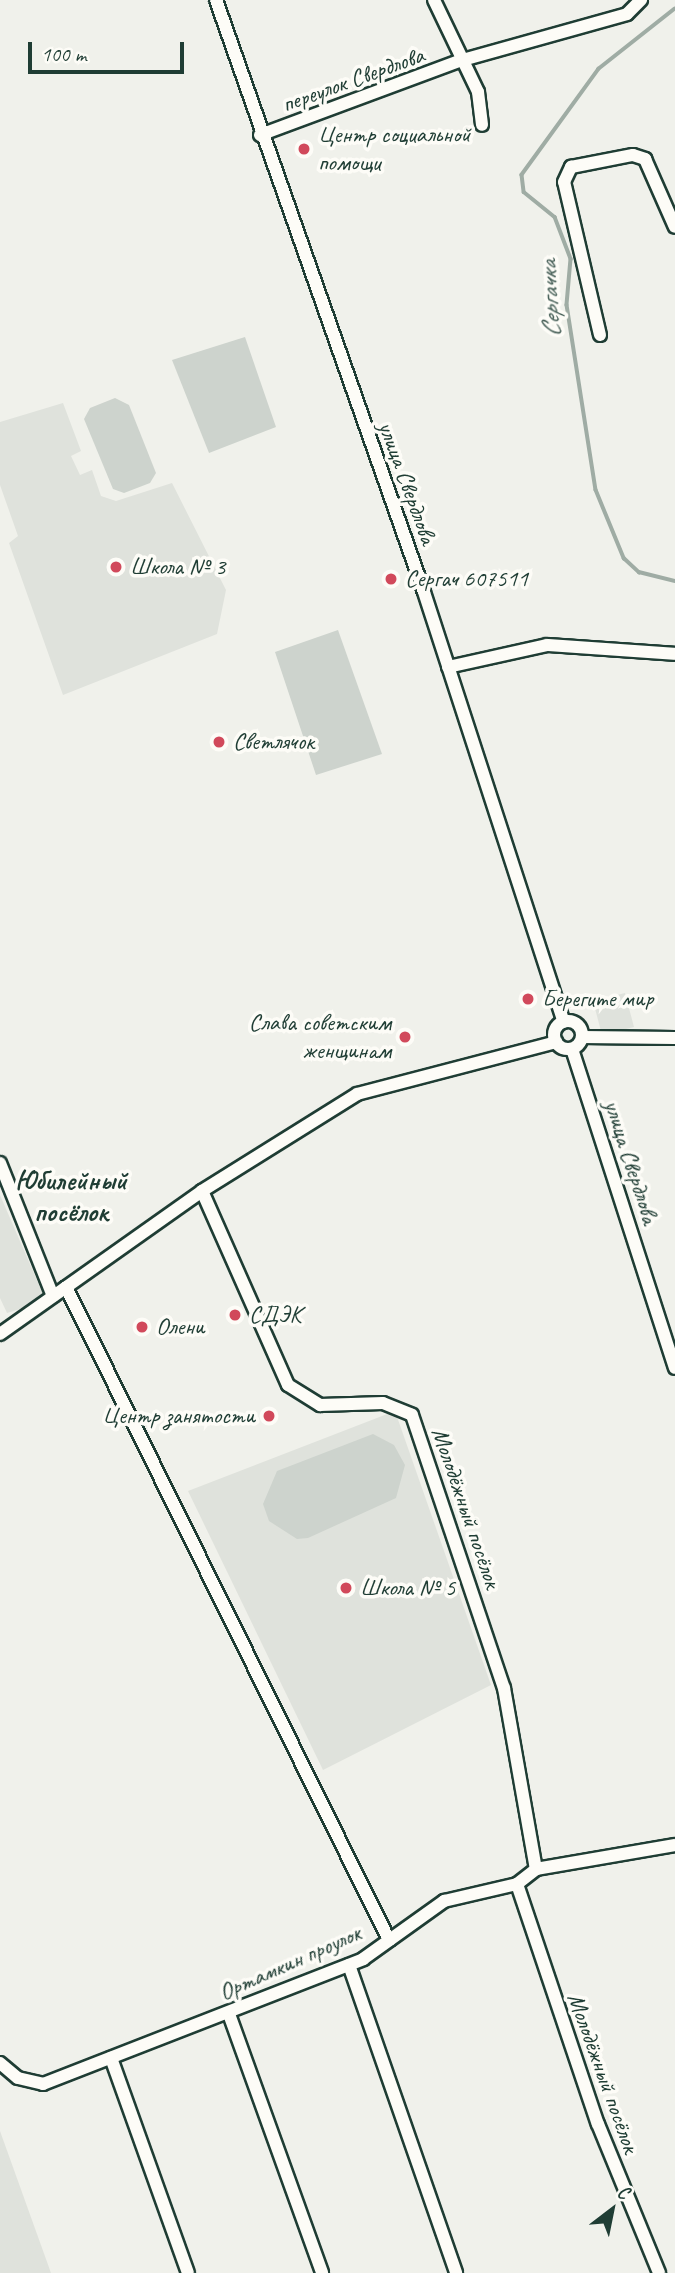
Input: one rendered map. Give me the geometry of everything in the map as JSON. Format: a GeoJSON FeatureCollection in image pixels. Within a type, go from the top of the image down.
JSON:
{"type":"FeatureCollection","features":[{"type":"Feature","properties":{"kind":"street","name":"улица Свердлова"},"geometry":{"type":"LineString","coordinates":[[216,0],[260,135],[448,667],[564,1022]]}},
{"type":"Feature","properties":{"kind":"street","name":"переулок Свердлова"},"geometry":{"type":"LineString","coordinates":[[434,0],[459,61],[478,92],[482,125]]}},
{"type":"Feature","properties":{"kind":"street","name":"переулок Свердлова"},"geometry":{"type":"LineString","coordinates":[[260,135],[459,61],[619,16],[641,0]]}},
{"type":"Feature","properties":{"kind":"street"},"geometry":{"type":"LineString","coordinates":[[600,335],[564,182],[571,167],[633,155],[645,159],[675,228]]}},
{"type":"Feature","properties":{"kind":"street"},"geometry":{"type":"LineString","coordinates":[[448,667],[547,645],[675,654]]}},
{"type":"Feature","properties":{"kind":"street"},"geometry":{"type":"LineString","coordinates":[[556,1042],[564,1022],[580,1028],[582,1037]]}},
{"type":"Feature","properties":{"kind":"street"},"geometry":{"type":"LineString","coordinates":[[582,1037],[675,1038]]}},
{"type":"Feature","properties":{"kind":"street"},"geometry":{"type":"LineString","coordinates":[[0,1334],[202,1191],[357,1094],[556,1042],[572,1049],[582,1037]]}},
{"type":"Feature","properties":{"kind":"street","name":"улица Свердлова"},"geometry":{"type":"LineString","coordinates":[[572,1049],[675,1368]]}},
{"type":"Feature","properties":{"kind":"street"},"geometry":{"type":"LineString","coordinates":[[0,1163],[53,1296]]}},
{"type":"Feature","properties":{"kind":"street","name":"Молодёжный посёлок"},"geometry":{"type":"LineString","coordinates":[[202,1191],[288,1384],[320,1405],[383,1403],[412,1415],[504,1688],[536,1869]]}},
{"type":"Feature","properties":{"kind":"street"},"geometry":{"type":"LineString","coordinates":[[66,1287],[389,1940]]}},
{"type":"Feature","properties":{"kind":"street","name":"Ортамкин проулок"},"geometry":{"type":"LineString","coordinates":[[0,2063],[18,2078],[43,2084],[229,2014],[349,1965],[444,1902],[517,1884],[536,1869],[675,1845]]}},
{"type":"Feature","properties":{"kind":"street","name":"Молодёжный посёлок"},"geometry":{"type":"LineString","coordinates":[[517,1884],[589,2099],[659,2273]]}},
{"type":"Feature","properties":{"kind":"street"},"geometry":{"type":"LineString","coordinates":[[349,1965],[456,2273]]}},
{"type":"Feature","properties":{"kind":"street"},"geometry":{"type":"LineString","coordinates":[[229,2014],[323,2273]]}},
{"type":"Feature","properties":{"kind":"street"},"geometry":{"type":"LineString","coordinates":[[111,2058],[188,2273]]}},
{"type":"Feature","properties":{"kind":"shaded area"},"geometry":{"type":"Polygon","coordinates":[[[245,337],[276,427],[209,453],[172,360],[245,337]]]}},
{"type":"Feature","properties":{"kind":"shaded area"},"geometry":{"type":"Polygon","coordinates":[[[115,398],[129,405],[156,473],[150,483],[124,493],[113,489],[84,419],[90,408],[115,398]]]}},
{"type":"Feature","properties":{"kind":"shaded area","name":"Школа № 3"},"geometry":{"type":"Polygon","coordinates":[[[63,403],[81,451],[71,456],[80,475],[92,470],[101,496],[116,501],[172,483],[226,590],[217,634],[63,695],[9,543],[18,536],[0,485],[0,422],[63,403]]]}},
{"type":"Feature","properties":{"kind":"shaded area"},"geometry":{"type":"Polygon","coordinates":[[[338,630],[382,754],[316,775],[275,652],[338,630]]]}},
{"type":"Feature","properties":{"kind":"shaded area"},"geometry":{"type":"Polygon","coordinates":[[[625,993],[634,1027],[602,1035],[593,1001],[625,993]]]}},
{"type":"Feature","properties":{"kind":"shaded area"},"geometry":{"type":"Polygon","coordinates":[[[0,1195],[46,1301],[7,1313],[0,1298],[0,1195]]]}},
{"type":"Feature","properties":{"kind":"shaded area","name":"Школа № 5"},"geometry":{"type":"Polygon","coordinates":[[[395,1411],[491,1685],[323,1770],[188,1491],[395,1411]]]}},
{"type":"Feature","properties":{"kind":"shaded area"},"geometry":{"type":"Polygon","coordinates":[[[373,1434],[394,1445],[405,1465],[396,1498],[308,1538],[297,1539],[269,1521],[263,1504],[277,1471],[373,1434]]]}},
{"type":"Feature","properties":{"kind":"shaded area"},"geometry":{"type":"Polygon","coordinates":[[[0,2131],[51,2273],[0,2273],[0,2131]]]}},
{"type":"Feature","properties":{"kind":"waterway","name":"Сергачка"},"geometry":{"type":"LineString","coordinates":[[675,9],[599,69],[522,175],[524,192],[555,217],[571,259],[567,305],[596,490],[624,558],[639,572],[675,581]]}},
{"type":"Feature","properties":{"kind":"place","name":"Центр социальной помощи"},"geometry":{"type":"Point","coordinates":[304,149]}},
{"type":"Feature","properties":{"kind":"place","name":"Школа № 3"},"geometry":{"type":"Point","coordinates":[116,567]}},
{"type":"Feature","properties":{"kind":"place","name":"Сергач 607511"},"geometry":{"type":"Point","coordinates":[391,579]}},
{"type":"Feature","properties":{"kind":"place","name":"Светлячок"},"geometry":{"type":"Point","coordinates":[219,742]}},
{"type":"Feature","properties":{"kind":"place","name":"Берегите мир"},"geometry":{"type":"Point","coordinates":[528,999]}},
{"type":"Feature","properties":{"kind":"place","name":"Слава советским женщинам"},"geometry":{"type":"Point","coordinates":[405,1037]}},
{"type":"Feature","properties":{"kind":"place","name":"СДЭК"},"geometry":{"type":"Point","coordinates":[235,1315]}},
{"type":"Feature","properties":{"kind":"place","name":"Олени"},"geometry":{"type":"Point","coordinates":[142,1327]}},
{"type":"Feature","properties":{"kind":"place","name":"Центр занятости"},"geometry":{"type":"Point","coordinates":[269,1416]}},
{"type":"Feature","properties":{"kind":"place","name":"Школа № 5"},"geometry":{"type":"Point","coordinates":[346,1588]}},
{"type":"Feature","properties":{"kind":"district","name":"Юбилейный посёлок"},"geometry":{"type":"Point","coordinates":[71,1196]}}]}
